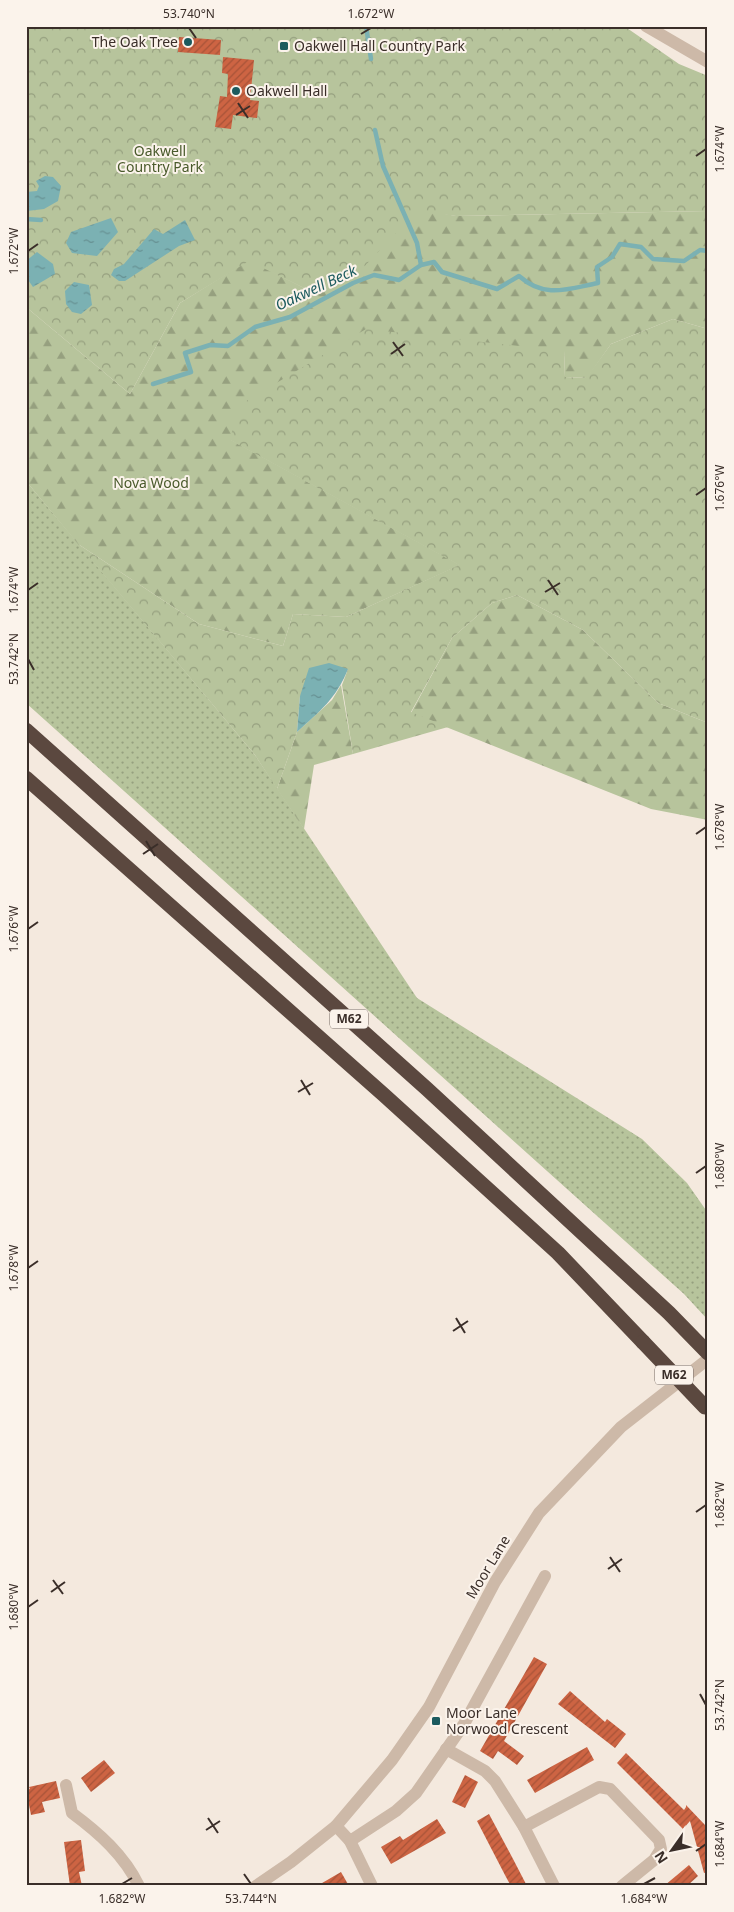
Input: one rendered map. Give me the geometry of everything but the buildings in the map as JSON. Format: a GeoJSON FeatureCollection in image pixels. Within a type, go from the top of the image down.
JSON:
{"type":"FeatureCollection","features":[{"type":"Feature","properties":{"kind":"highway","name":"M62"},"geometry":{"type":"LineString","coordinates":[[26,730],[419,1082],[669,1313],[708,1353]]}},
{"type":"Feature","properties":{"kind":"highway","name":"M62"},"geometry":{"type":"LineString","coordinates":[[26,778],[376,1088],[558,1253],[707,1409]]}},
{"type":"Feature","properties":{"kind":"street"},"geometry":{"type":"LineString","coordinates":[[646,26],[708,62]]}},
{"type":"Feature","properties":{"kind":"street","name":"Moor Lane"},"geometry":{"type":"LineString","coordinates":[[256,1886],[291,1862],[336,1826],[392,1760],[429,1707],[495,1582],[539,1513],[621,1426],[708,1359]]}},
{"type":"Feature","properties":{"kind":"street"},"geometry":{"type":"LineString","coordinates":[[350,1840],[396,1811],[416,1793],[464,1724],[545,1576]]}},
{"type":"Feature","properties":{"kind":"street"},"geometry":{"type":"LineString","coordinates":[[446,1749],[485,1770],[495,1781],[524,1827],[554,1886]]}},
{"type":"Feature","properties":{"kind":"street"},"geometry":{"type":"LineString","coordinates":[[66,1785],[72,1814],[97,1831],[131,1870],[139,1886]]}},
{"type":"Feature","properties":{"kind":"street"},"geometry":{"type":"LineString","coordinates":[[524,1827],[599,1787],[610,1789],[659,1840],[661,1849],[654,1860],[622,1886]]}},
{"type":"Feature","properties":{"kind":"street"},"geometry":{"type":"LineString","coordinates":[[336,1826],[350,1840],[372,1886]]}},
{"type":"Feature","properties":{"kind":"green space","name":"Oakwell Country Park"},"geometry":{"type":"Polygon","coordinates":[[[26,26],[624,26],[679,64],[708,76],[708,211],[456,216],[417,211],[361,270],[314,293],[249,261],[180,303],[130,394],[26,307],[26,26]]]}},
{"type":"Feature","properties":{"kind":"green space","name":"Nova Wood"},"geometry":{"type":"Polygon","coordinates":[[[80,148],[456,216],[708,211],[708,329],[673,319],[611,344],[587,378],[565,377],[564,351],[231,440],[460,565],[346,617],[293,614],[283,646],[199,624],[78,544],[26,481],[26,307],[130,394],[180,303],[249,260],[314,293],[80,148]]]}},
{"type":"Feature","properties":{"kind":"green space"},"geometry":{"type":"Polygon","coordinates":[[[673,319],[708,329],[708,723],[658,703],[583,630],[517,595],[492,603],[452,638],[411,712],[448,727],[353,754],[342,685],[348,669],[300,696],[297,732],[277,789],[255,755],[78,544],[199,624],[283,646],[293,614],[346,617],[459,565],[230,440],[238,406],[366,329],[564,351],[565,377],[586,378],[611,344],[673,319]]]}},
{"type":"Feature","properties":{"kind":"green space"},"geometry":{"type":"Polygon","coordinates":[[[26,481],[255,755],[417,998],[642,1139],[687,1183],[708,1213],[708,1320],[684,1294],[26,703],[26,481]]]}},
{"type":"Feature","properties":{"kind":"green space"},"geometry":{"type":"Polygon","coordinates":[[[517,595],[583,630],[658,703],[708,723],[708,820],[651,809],[411,713],[452,638],[492,603],[517,595]]]}},
{"type":"Feature","properties":{"kind":"green space"},"geometry":{"type":"Polygon","coordinates":[[[341,685],[353,754],[314,765],[304,829],[277,789],[297,732],[332,700],[341,685]]]}},
{"type":"Feature","properties":{"kind":"water"},"geometry":{"type":"Polygon","coordinates":[[[45,176],[53,177],[61,186],[58,201],[44,209],[27,211],[26,192],[37,191],[39,186],[36,181],[45,176]]]}},
{"type":"Feature","properties":{"kind":"water"},"geometry":{"type":"Polygon","coordinates":[[[111,218],[118,232],[97,256],[72,253],[66,243],[71,232],[111,218]]]}},
{"type":"Feature","properties":{"kind":"water"},"geometry":{"type":"Polygon","coordinates":[[[185,220],[195,240],[179,246],[125,281],[119,281],[111,275],[114,269],[124,264],[154,229],[163,234],[185,220]]]}},
{"type":"Feature","properties":{"kind":"water"},"geometry":{"type":"Polygon","coordinates":[[[37,252],[53,264],[55,274],[33,287],[26,277],[26,261],[37,252]]]}},
{"type":"Feature","properties":{"kind":"water"},"geometry":{"type":"Polygon","coordinates":[[[74,282],[89,285],[92,305],[81,314],[72,312],[66,304],[65,291],[74,282]]]}},
{"type":"Feature","properties":{"kind":"water"},"geometry":{"type":"Polygon","coordinates":[[[329,663],[348,669],[333,697],[297,732],[300,696],[309,668],[329,663]]]}},
{"type":"Feature","properties":{"kind":"waterway"},"geometry":{"type":"LineString","coordinates":[[366,26],[371,59]]}},
{"type":"Feature","properties":{"kind":"waterway"},"geometry":{"type":"LineString","coordinates":[[375,130],[383,166],[417,243],[421,265]]}},
{"type":"Feature","properties":{"kind":"waterway"},"geometry":{"type":"LineString","coordinates":[[26,219],[41,220]]}},
{"type":"Feature","properties":{"kind":"waterway","name":"Oakwell Beck"},"geometry":{"type":"LineString","coordinates":[[153,384],[191,372],[185,353],[210,345],[228,346],[255,327],[290,317],[353,283],[374,275],[399,280],[421,265],[434,262],[442,272],[497,289],[519,276],[538,288],[557,290],[598,283],[597,267],[612,257],[620,244],[641,247],[653,259],[684,261],[700,250],[708,251]]}},
{"type":"Feature","properties":{"kind":"place","name":"The Oak Tree"},"geometry":{"type":"Point","coordinates":[188,42]}},
{"type":"Feature","properties":{"kind":"place","name":"Oakwell Hall Country Park"},"geometry":{"type":"Point","coordinates":[284,46]}},
{"type":"Feature","properties":{"kind":"place","name":"Oakwell Hall"},"geometry":{"type":"Point","coordinates":[236,91]}},
{"type":"Feature","properties":{"kind":"place","name":"Moor Lane Norwood Crescent"},"geometry":{"type":"Point","coordinates":[436,1721]}}]}
